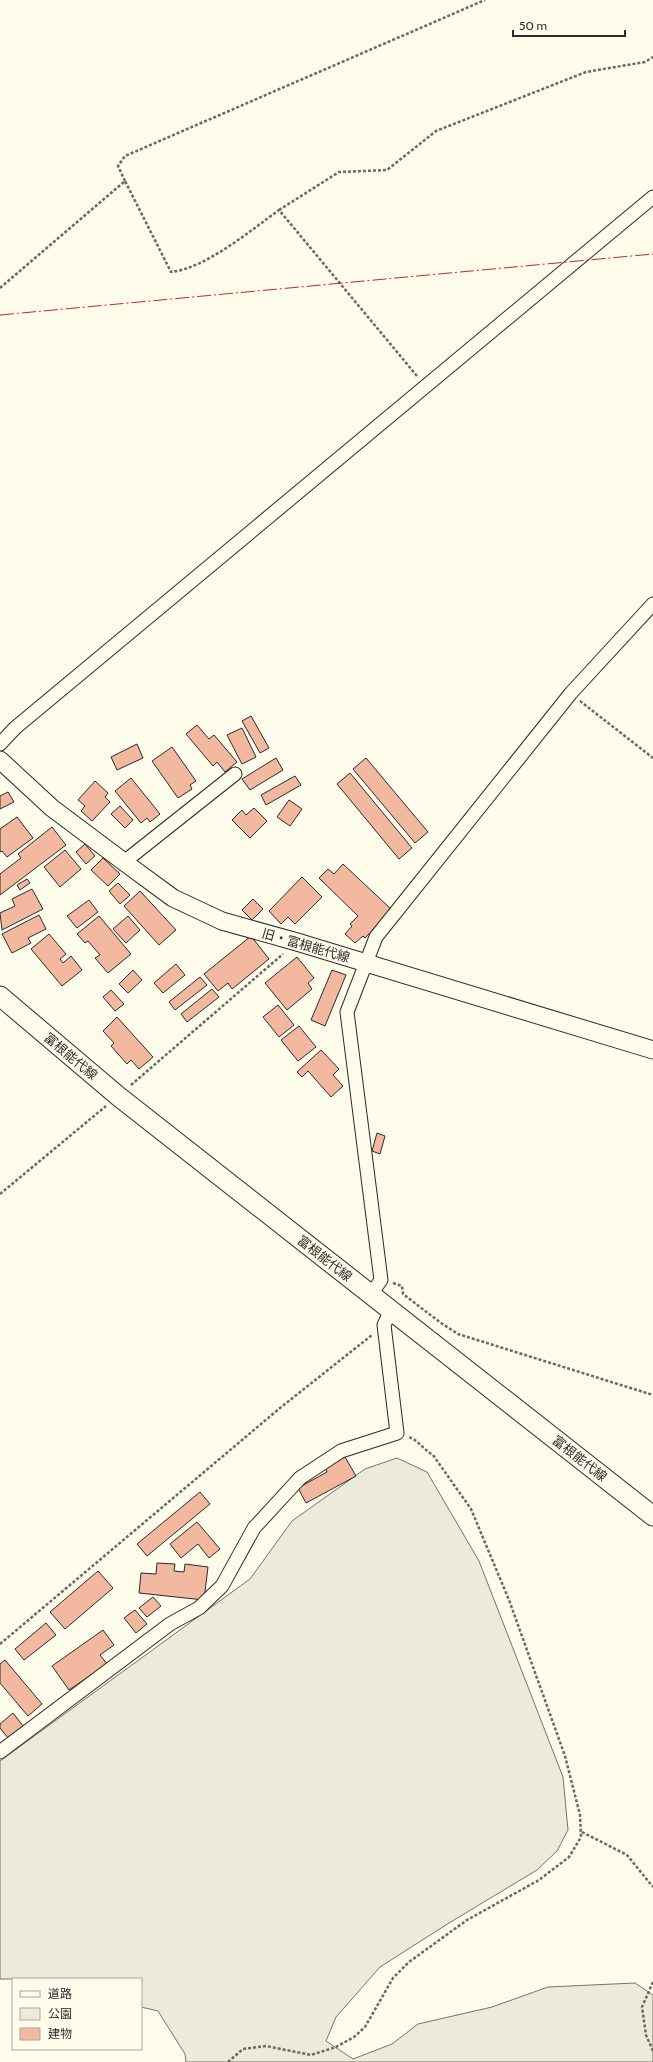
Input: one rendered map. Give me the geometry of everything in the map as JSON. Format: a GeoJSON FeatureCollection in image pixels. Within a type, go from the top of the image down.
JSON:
{"type":"FeatureCollection","features":[{"type":"Feature","properties":{"kind":"main road","name":"富根能代線"},"geometry":{"type":"LineString","coordinates":[[0,996],[118,1096],[376,1287],[387,1318],[653,1516]]}},
{"type":"Feature","properties":{"kind":"street"},"geometry":{"type":"LineString","coordinates":[[0,744],[15,728],[653,197]]}},
{"type":"Feature","properties":{"kind":"street"},"geometry":{"type":"LineString","coordinates":[[376,1287],[347,1012],[376,937],[571,693],[653,604]]}},
{"type":"Feature","properties":{"kind":"street","name":"旧・富根能代線"},"geometry":{"type":"LineString","coordinates":[[0,760],[52,808],[173,898],[222,921],[297,942],[653,1050]]}},
{"type":"Feature","properties":{"kind":"street"},"geometry":{"type":"LineString","coordinates":[[124,862],[235,774]]}},
{"type":"Feature","properties":{"kind":"street"},"geometry":{"type":"LineString","coordinates":[[0,1752],[170,1624],[199,1608],[222,1586],[254,1528],[300,1478],[340,1451],[397,1433],[387,1318]]}},
{"type":"Feature","properties":{"kind":"path"},"geometry":{"type":"LineString","coordinates":[[485,0],[125,156],[118,166],[171,272],[184,270],[228,247],[279,210],[339,172],[387,170],[436,131],[586,72],[645,62],[653,57]]}},
{"type":"Feature","properties":{"kind":"path"},"geometry":{"type":"LineString","coordinates":[[0,288],[125,181]]}},
{"type":"Feature","properties":{"kind":"path"},"geometry":{"type":"LineString","coordinates":[[279,210],[425,386]]}},
{"type":"Feature","properties":{"kind":"path"},"geometry":{"type":"LineString","coordinates":[[571,693],[653,758]]}},
{"type":"Feature","properties":{"kind":"path"},"geometry":{"type":"LineString","coordinates":[[0,1194],[118,1096],[297,942]]}},
{"type":"Feature","properties":{"kind":"path"},"geometry":{"type":"LineString","coordinates":[[376,1287],[402,1286],[403,1294],[458,1334],[653,1395]]}},
{"type":"Feature","properties":{"kind":"path"},"geometry":{"type":"LineString","coordinates":[[0,1644],[387,1318]]}},
{"type":"Feature","properties":{"kind":"path"},"geometry":{"type":"LineString","coordinates":[[228,2062],[243,2049],[266,2046],[311,2055],[336,2047],[354,2037],[365,2027],[393,1978],[409,1962],[467,1920],[539,1880],[569,1857],[581,1837],[582,1832],[580,1815],[565,1756],[532,1668],[509,1600],[471,1509],[433,1455],[425,1450],[417,1440],[397,1433]]}},
{"type":"Feature","properties":{"kind":"path"},"geometry":{"type":"LineString","coordinates":[[582,1832],[627,1855],[653,1887]]}},
{"type":"Feature","properties":{"kind":"path"},"geometry":{"type":"LineString","coordinates":[[653,1982],[642,2007],[646,2035],[653,2051]]}},
{"type":"Feature","properties":{"kind":"green space"},"geometry":{"type":"Polygon","coordinates":[[[397,1458],[427,1472],[479,1561],[563,1777],[568,1830],[557,1851],[537,1870],[380,1967],[336,2017],[326,2041],[353,2059],[392,2044],[418,2024],[492,2007],[548,1987],[635,1983],[653,1995],[653,2062],[186,2062],[185,2054],[158,2011],[142,2007],[142,1978],[0,1979],[0,1761],[250,1579],[292,1521],[365,1469],[397,1458]]]}},
{"type":"Feature","properties":{"kind":"building"},"geometry":{"type":"Polygon","coordinates":[[[251,716],[269,748],[260,753],[242,721],[251,716]]]}},
{"type":"Feature","properties":{"kind":"building"},"geometry":{"type":"Polygon","coordinates":[[[197,725],[209,739],[214,735],[237,762],[225,772],[217,762],[213,766],[186,734],[197,725]]]}},
{"type":"Feature","properties":{"kind":"building"},"geometry":{"type":"Polygon","coordinates":[[[242,728],[256,757],[242,764],[227,735],[242,728]]]}},
{"type":"Feature","properties":{"kind":"building"},"geometry":{"type":"Polygon","coordinates":[[[137,744],[143,758],[117,770],[111,757],[137,744]]]}},
{"type":"Feature","properties":{"kind":"building"},"geometry":{"type":"Polygon","coordinates":[[[172,747],[196,781],[190,785],[192,789],[178,798],[152,761],[172,747]]]}},
{"type":"Feature","properties":{"kind":"building"},"geometry":{"type":"Polygon","coordinates":[[[276,758],[283,770],[250,790],[242,779],[276,758]]]}},
{"type":"Feature","properties":{"kind":"building"},"geometry":{"type":"Polygon","coordinates":[[[366,758],[428,832],[415,843],[353,769],[366,758]]]}},
{"type":"Feature","properties":{"kind":"building"},"geometry":{"type":"Polygon","coordinates":[[[350,773],[412,848],[399,859],[337,784],[350,773]]]}},
{"type":"Feature","properties":{"kind":"building"},"geometry":{"type":"Polygon","coordinates":[[[295,776],[301,785],[266,805],[261,795],[295,776]]]}},
{"type":"Feature","properties":{"kind":"building"},"geometry":{"type":"Polygon","coordinates":[[[131,778],[160,814],[150,822],[147,818],[141,823],[115,791],[131,778]]]}},
{"type":"Feature","properties":{"kind":"building"},"geometry":{"type":"Polygon","coordinates":[[[95,781],[108,793],[105,797],[110,802],[92,821],[81,811],[85,806],[78,800],[95,781]]]}},
{"type":"Feature","properties":{"kind":"building"},"geometry":{"type":"Polygon","coordinates":[[[8,792],[14,802],[0,809],[0,796],[8,792]]]}},
{"type":"Feature","properties":{"kind":"building"},"geometry":{"type":"Polygon","coordinates":[[[289,800],[302,809],[290,826],[277,817],[289,800]]]}},
{"type":"Feature","properties":{"kind":"building"},"geometry":{"type":"Polygon","coordinates":[[[120,806],[133,820],[125,828],[111,814],[120,806]]]}},
{"type":"Feature","properties":{"kind":"building"},"geometry":{"type":"Polygon","coordinates":[[[254,808],[267,821],[250,838],[232,820],[242,810],[246,815],[254,808]]]}},
{"type":"Feature","properties":{"kind":"building"},"geometry":{"type":"Polygon","coordinates":[[[17,817],[33,838],[7,857],[2,851],[0,852],[0,829],[17,817]]]}},
{"type":"Feature","properties":{"kind":"building"},"geometry":{"type":"Polygon","coordinates":[[[52,827],[66,845],[0,895],[0,874],[21,858],[18,854],[52,827]]]}},
{"type":"Feature","properties":{"kind":"building"},"geometry":{"type":"Polygon","coordinates":[[[85,844],[95,856],[86,864],[76,852],[85,844]]]}},
{"type":"Feature","properties":{"kind":"building"},"geometry":{"type":"Polygon","coordinates":[[[65,850],[81,869],[60,887],[44,867],[65,850]]]}},
{"type":"Feature","properties":{"kind":"building"},"geometry":{"type":"Polygon","coordinates":[[[103,858],[120,874],[108,886],[91,870],[103,858]]]}},
{"type":"Feature","properties":{"kind":"building"},"geometry":{"type":"Polygon","coordinates":[[[343,864],[392,910],[365,938],[363,936],[355,943],[345,934],[352,926],[350,924],[358,916],[319,878],[328,869],[334,874],[343,864]]]}},
{"type":"Feature","properties":{"kind":"building"},"geometry":{"type":"Polygon","coordinates":[[[302,877],[322,897],[295,924],[288,917],[281,924],[269,911],[302,877]]]}},
{"type":"Feature","properties":{"kind":"building"},"geometry":{"type":"Polygon","coordinates":[[[27,879],[30,883],[20,890],[17,885],[27,879]]]}},
{"type":"Feature","properties":{"kind":"building"},"geometry":{"type":"Polygon","coordinates":[[[118,883],[130,895],[120,904],[109,891],[118,883]]]}},
{"type":"Feature","properties":{"kind":"building"},"geometry":{"type":"Polygon","coordinates":[[[32,889],[43,909],[2,930],[0,913],[15,906],[12,899],[32,889]]]}},
{"type":"Feature","properties":{"kind":"building"},"geometry":{"type":"Polygon","coordinates":[[[140,891],[176,930],[159,945],[124,906],[140,891]]]}},
{"type":"Feature","properties":{"kind":"building"},"geometry":{"type":"Polygon","coordinates":[[[253,899],[263,909],[252,920],[242,910],[253,899]]]}},
{"type":"Feature","properties":{"kind":"building"},"geometry":{"type":"Polygon","coordinates":[[[89,900],[98,912],[77,928],[67,916],[89,900]]]}},
{"type":"Feature","properties":{"kind":"building"},"geometry":{"type":"Polygon","coordinates":[[[39,915],[46,929],[28,938],[31,943],[12,953],[2,934],[39,915]]]}},
{"type":"Feature","properties":{"kind":"building"},"geometry":{"type":"Polygon","coordinates":[[[99,916],[131,954],[108,973],[95,958],[100,955],[88,941],[85,943],[77,934],[99,916]]]}},
{"type":"Feature","properties":{"kind":"building"},"geometry":{"type":"Polygon","coordinates":[[[128,916],[140,930],[126,943],[113,929],[128,916]]]}},
{"type":"Feature","properties":{"kind":"building"},"geometry":{"type":"Polygon","coordinates":[[[49,934],[66,954],[60,959],[63,963],[71,956],[82,970],[62,986],[31,949],[49,934]]]}},
{"type":"Feature","properties":{"kind":"building"},"geometry":{"type":"Polygon","coordinates":[[[251,936],[269,959],[232,989],[228,983],[218,991],[204,974],[251,936]]]}},
{"type":"Feature","properties":{"kind":"building"},"geometry":{"type":"Polygon","coordinates":[[[297,957],[314,978],[308,983],[312,989],[287,1010],[265,983],[297,957]]]}},
{"type":"Feature","properties":{"kind":"building"},"geometry":{"type":"Polygon","coordinates":[[[176,964],[185,975],[163,993],[154,983],[176,964]]]}},
{"type":"Feature","properties":{"kind":"building"},"geometry":{"type":"Polygon","coordinates":[[[133,970],[142,980],[128,993],[119,984],[133,970]]]}},
{"type":"Feature","properties":{"kind":"building"},"geometry":{"type":"Polygon","coordinates":[[[332,970],[346,975],[325,1026],[311,1020],[332,970]]]}},
{"type":"Feature","properties":{"kind":"building"},"geometry":{"type":"Polygon","coordinates":[[[200,977],[207,985],[175,1010],[169,1002],[200,977]]]}},
{"type":"Feature","properties":{"kind":"building"},"geometry":{"type":"Polygon","coordinates":[[[212,989],[219,997],[187,1022],[181,1014],[212,989]]]}},
{"type":"Feature","properties":{"kind":"building"},"geometry":{"type":"Polygon","coordinates":[[[111,990],[124,1004],[115,1011],[103,997],[111,990]]]}},
{"type":"Feature","properties":{"kind":"building"},"geometry":{"type":"Polygon","coordinates":[[[278,1005],[294,1025],[279,1037],[263,1017],[278,1005]]]}},
{"type":"Feature","properties":{"kind":"building"},"geometry":{"type":"Polygon","coordinates":[[[117,1017],[153,1057],[139,1069],[131,1060],[127,1064],[111,1046],[114,1043],[103,1031],[117,1017]]]}},
{"type":"Feature","properties":{"kind":"building"},"geometry":{"type":"Polygon","coordinates":[[[299,1026],[316,1047],[298,1061],[281,1040],[299,1026]]]}},
{"type":"Feature","properties":{"kind":"building"},"geometry":{"type":"Polygon","coordinates":[[[321,1050],[339,1069],[333,1075],[343,1086],[331,1097],[308,1071],[302,1077],[297,1072],[321,1050]]]}},
{"type":"Feature","properties":{"kind":"building"},"geometry":{"type":"Polygon","coordinates":[[[377,1133],[385,1136],[380,1154],[372,1151],[377,1133]]]}},
{"type":"Feature","properties":{"kind":"building"},"geometry":{"type":"Polygon","coordinates":[[[345,1457],[356,1476],[306,1503],[298,1488],[327,1472],[325,1467],[345,1457]]]}},
{"type":"Feature","properties":{"kind":"building"},"geometry":{"type":"Polygon","coordinates":[[[200,1492],[210,1504],[147,1556],[137,1544],[200,1492]]]}},
{"type":"Feature","properties":{"kind":"building"},"geometry":{"type":"Polygon","coordinates":[[[197,1522],[220,1549],[209,1558],[198,1544],[181,1558],[170,1544],[197,1522]]]}},
{"type":"Feature","properties":{"kind":"building"},"geometry":{"type":"Polygon","coordinates":[[[157,1563],[175,1564],[174,1571],[184,1572],[185,1564],[208,1567],[204,1600],[139,1593],[141,1573],[156,1574],[157,1563]]]}},
{"type":"Feature","properties":{"kind":"building"},"geometry":{"type":"Polygon","coordinates":[[[98,1571],[113,1588],[65,1629],[50,1612],[98,1571]]]}},
{"type":"Feature","properties":{"kind":"building"},"geometry":{"type":"Polygon","coordinates":[[[153,1597],[161,1606],[147,1617],[139,1608],[153,1597]]]}},
{"type":"Feature","properties":{"kind":"building"},"geometry":{"type":"Polygon","coordinates":[[[135,1610],[147,1624],[136,1633],[124,1618],[135,1610]]]}},
{"type":"Feature","properties":{"kind":"building"},"geometry":{"type":"Polygon","coordinates":[[[46,1623],[56,1635],[24,1660],[15,1649],[46,1623]]]}},
{"type":"Feature","properties":{"kind":"building"},"geometry":{"type":"Polygon","coordinates":[[[103,1630],[114,1645],[100,1655],[107,1664],[69,1690],[52,1666],[103,1630]]]}},
{"type":"Feature","properties":{"kind":"building"},"geometry":{"type":"Polygon","coordinates":[[[5,1660],[42,1704],[28,1716],[0,1683],[0,1664],[5,1660]]]}},
{"type":"Feature","properties":{"kind":"building"},"geometry":{"type":"Polygon","coordinates":[[[13,1713],[23,1726],[8,1738],[0,1728],[0,1724],[13,1713]]]}},
{"type":"Feature","properties":{"kind":"power"},"geometry":{"type":"LineString","coordinates":[[0,315],[653,254]]}}]}
